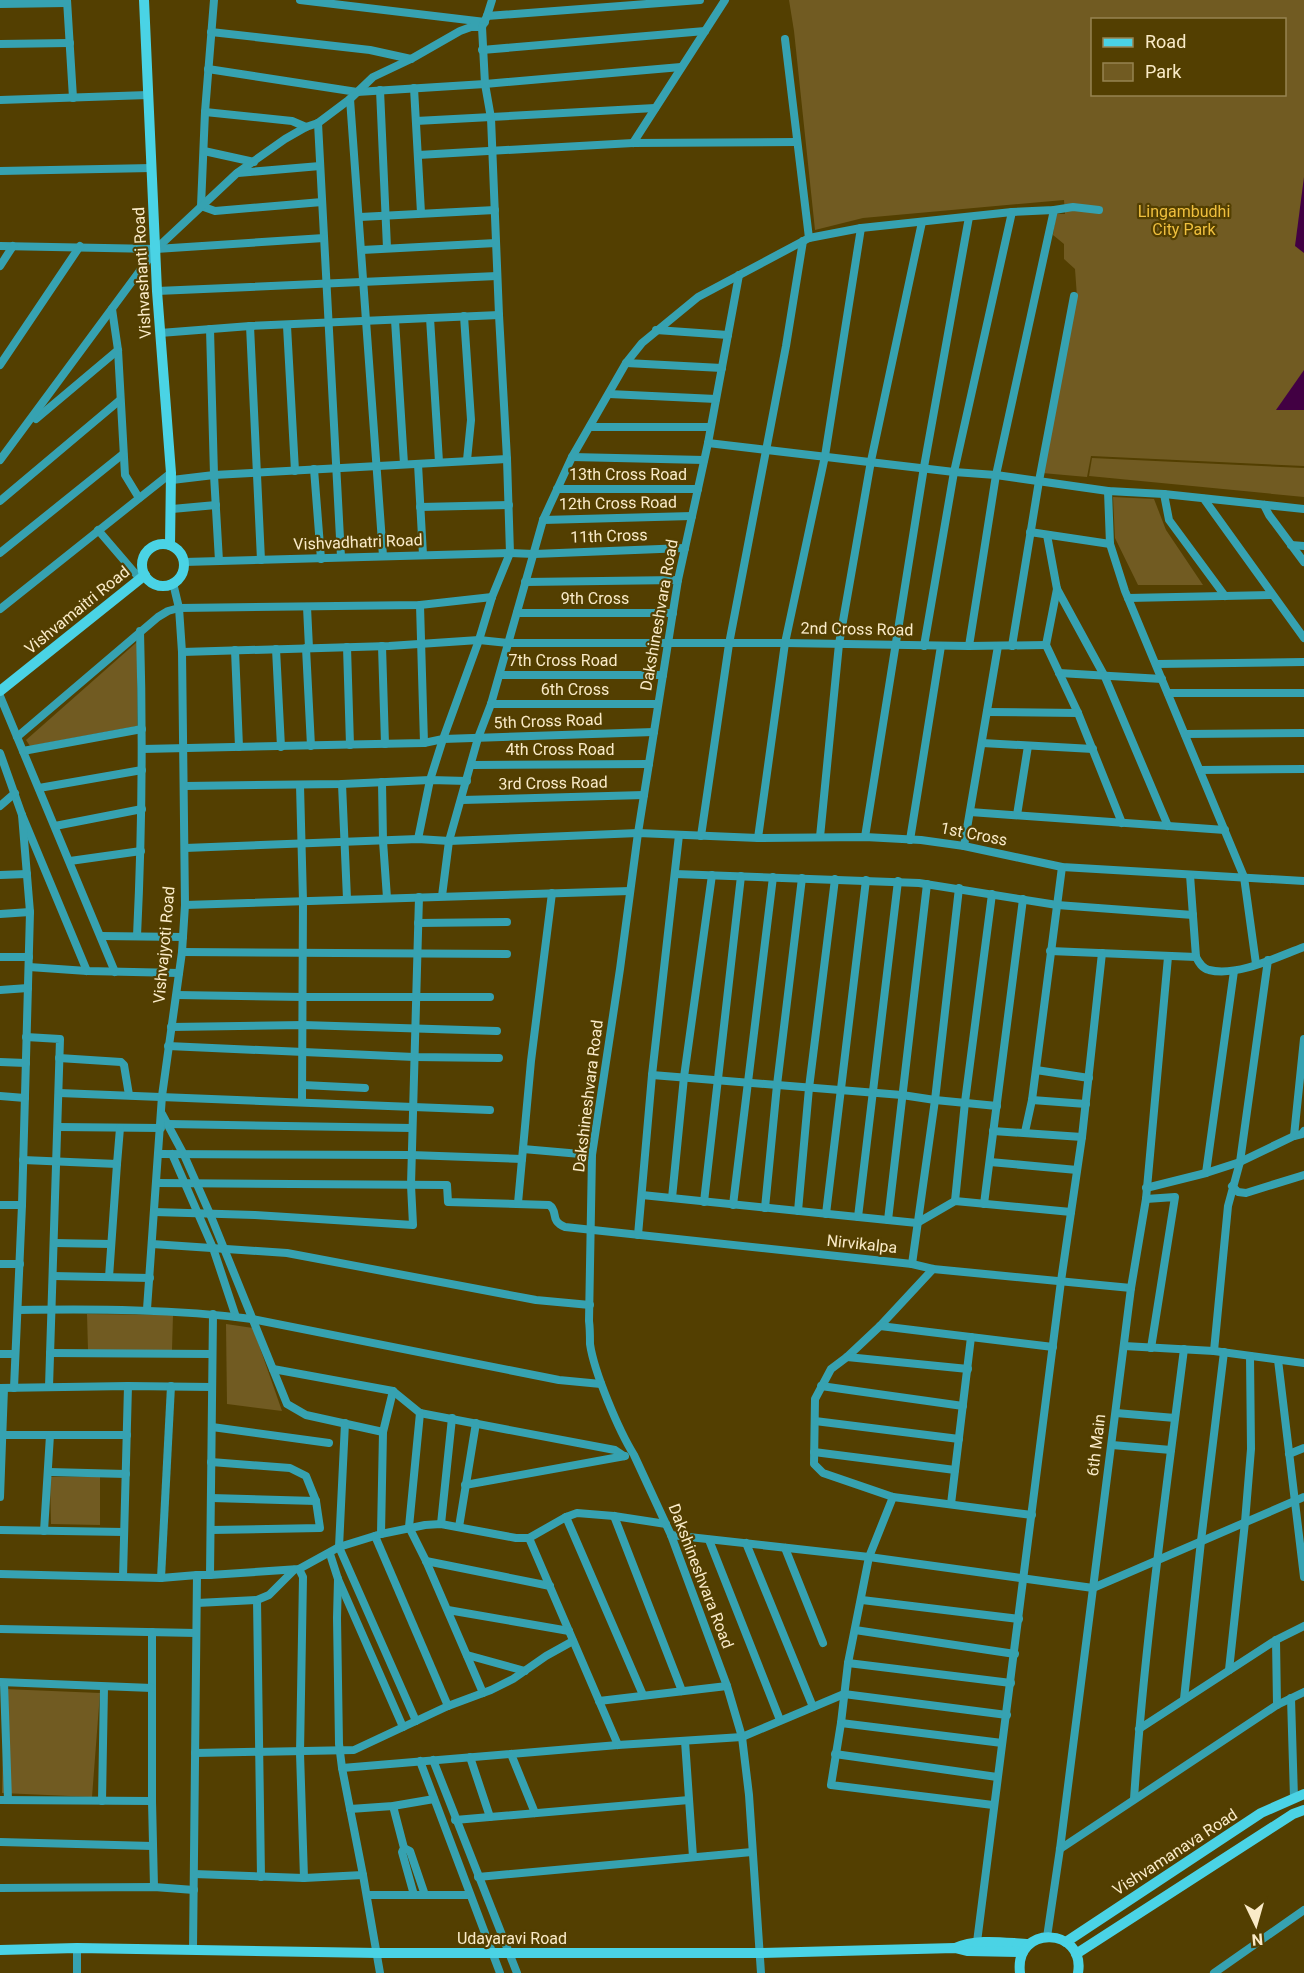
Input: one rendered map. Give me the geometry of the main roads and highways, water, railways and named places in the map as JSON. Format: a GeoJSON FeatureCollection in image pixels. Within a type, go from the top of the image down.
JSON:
{"type":"FeatureCollection","features":[{"type":"Feature","properties":{"kind":"park label","name":"Lingambudhi City Park"},"geometry":{"type":"Point","coordinates":[1184,220]}}]}
